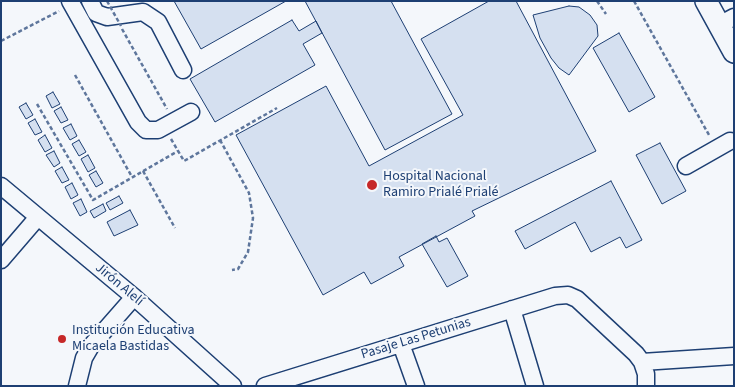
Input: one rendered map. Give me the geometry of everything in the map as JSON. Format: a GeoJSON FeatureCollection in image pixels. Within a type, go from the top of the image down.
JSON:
{"type":"FeatureCollection","features":[{"type":"Feature","properties":{"kind":"main road"},"geometry":{"type":"LineString","coordinates":[[706,1],[727,21],[734,52]]}},
{"type":"Feature","properties":{"kind":"street"},"geometry":{"type":"LineString","coordinates":[[90,1],[96,13],[107,17],[143,12],[158,22],[183,70]]}},
{"type":"Feature","properties":{"kind":"street"},"geometry":{"type":"LineString","coordinates":[[66,6],[138,122],[146,130],[158,130],[191,112]]}},
{"type":"Feature","properties":{"kind":"street"},"geometry":{"type":"LineString","coordinates":[[686,166],[724,144]]}},
{"type":"Feature","properties":{"kind":"street","name":"Jirón Alelí"},"geometry":{"type":"LineString","coordinates":[[1,186],[134,297],[234,386]]}},
{"type":"Feature","properties":{"kind":"street"},"geometry":{"type":"LineString","coordinates":[[1,260],[38,217]]}},
{"type":"Feature","properties":{"kind":"street","name":"Pasaje Las Petunias"},"geometry":{"type":"LineString","coordinates":[[265,386],[555,296],[568,295],[577,299],[636,354],[642,362]]}},
{"type":"Feature","properties":{"kind":"street"},"geometry":{"type":"LineString","coordinates":[[77,386],[84,358],[91,346],[134,297]]}},
{"type":"Feature","properties":{"kind":"street"},"geometry":{"type":"LineString","coordinates":[[512,309],[535,386]]}},
{"type":"Feature","properties":{"kind":"street"},"geometry":{"type":"LineString","coordinates":[[401,344],[416,386]]}},
{"type":"Feature","properties":{"kind":"street"},"geometry":{"type":"LineString","coordinates":[[646,386],[646,374],[642,362],[734,356]]}},
{"type":"Feature","properties":{"kind":"path"},"geometry":{"type":"LineString","coordinates":[[107,1],[169,124],[178,151],[184,161],[277,108]]}},
{"type":"Feature","properties":{"kind":"path"},"geometry":{"type":"LineString","coordinates":[[597,1],[606,14]]}},
{"type":"Feature","properties":{"kind":"path"},"geometry":{"type":"LineString","coordinates":[[634,1],[706,131],[724,144]]}},
{"type":"Feature","properties":{"kind":"path"},"geometry":{"type":"LineString","coordinates":[[1,41],[66,6]]}},
{"type":"Feature","properties":{"kind":"path"},"geometry":{"type":"LineString","coordinates":[[75,75],[132,177]]}},
{"type":"Feature","properties":{"kind":"path"},"geometry":{"type":"LineString","coordinates":[[37,104],[94,200],[178,151]]}},
{"type":"Feature","properties":{"kind":"path"},"geometry":{"type":"LineString","coordinates":[[220,140],[249,193],[253,218],[248,252],[238,269],[232,270]]}},
{"type":"Feature","properties":{"kind":"path"},"geometry":{"type":"LineString","coordinates":[[144,171],[175,228]]}},
{"type":"Feature","properties":{"kind":"building"},"geometry":{"type":"Polygon","coordinates":[[[174,1],[286,1],[201,49],[174,1]]]}},
{"type":"Feature","properties":{"kind":"building"},"geometry":{"type":"Polygon","coordinates":[[[305,1],[391,1],[452,114],[385,150],[305,1]]]}},
{"type":"Feature","properties":{"kind":"building"},"geometry":{"type":"Polygon","coordinates":[[[489,1],[516,1],[596,151],[472,211],[475,216],[399,257],[404,266],[371,284],[364,272],[323,295],[236,135],[326,86],[369,166],[463,115],[421,39],[489,1]]]}},
{"type":"Feature","properties":{"kind":"building"},"geometry":{"type":"Polygon","coordinates":[[[569,6],[579,7],[590,15],[597,25],[598,36],[569,75],[559,68],[551,58],[540,38],[533,15],[569,6]]]}},
{"type":"Feature","properties":{"kind":"building"},"geometry":{"type":"Polygon","coordinates":[[[292,20],[299,31],[316,21],[322,33],[303,44],[315,65],[215,122],[190,79],[292,20]]]}},
{"type":"Feature","properties":{"kind":"building"},"geometry":{"type":"Polygon","coordinates":[[[619,33],[655,97],[629,112],[593,48],[619,33]]]}},
{"type":"Feature","properties":{"kind":"building"},"geometry":{"type":"Polygon","coordinates":[[[53,92],[60,104],[52,108],[46,96],[53,92]]]}},
{"type":"Feature","properties":{"kind":"building"},"geometry":{"type":"Polygon","coordinates":[[[26,103],[33,115],[26,119],[19,107],[26,103]]]}},
{"type":"Feature","properties":{"kind":"building"},"geometry":{"type":"Polygon","coordinates":[[[61,107],[68,120],[61,123],[54,111],[61,107]]]}},
{"type":"Feature","properties":{"kind":"building"},"geometry":{"type":"Polygon","coordinates":[[[35,119],[42,132],[35,135],[28,123],[35,119]]]}},
{"type":"Feature","properties":{"kind":"building"},"geometry":{"type":"Polygon","coordinates":[[[71,124],[77,136],[70,140],[63,128],[71,124]]]}},
{"type":"Feature","properties":{"kind":"building"},"geometry":{"type":"Polygon","coordinates":[[[45,135],[52,148],[45,152],[38,140],[45,135]]]}},
{"type":"Feature","properties":{"kind":"building"},"geometry":{"type":"Polygon","coordinates":[[[79,140],[86,152],[79,156],[72,144],[79,140]]]}},
{"type":"Feature","properties":{"kind":"building"},"geometry":{"type":"Polygon","coordinates":[[[660,143],[686,191],[662,204],[636,155],[660,143]]]}},
{"type":"Feature","properties":{"kind":"building"},"geometry":{"type":"Polygon","coordinates":[[[54,151],[60,163],[54,167],[46,155],[54,151]]]}},
{"type":"Feature","properties":{"kind":"building"},"geometry":{"type":"Polygon","coordinates":[[[88,155],[95,168],[88,172],[81,159],[88,155]]]}},
{"type":"Feature","properties":{"kind":"building"},"geometry":{"type":"Polygon","coordinates":[[[62,167],[69,180],[62,183],[55,171],[62,167]]]}},
{"type":"Feature","properties":{"kind":"building"},"geometry":{"type":"Polygon","coordinates":[[[96,171],[103,183],[96,187],[89,175],[96,171]]]}},
{"type":"Feature","properties":{"kind":"building"},"geometry":{"type":"Polygon","coordinates":[[[611,181],[642,240],[626,248],[620,237],[591,252],[575,222],[525,249],[515,231],[611,181]]]}},
{"type":"Feature","properties":{"kind":"building"},"geometry":{"type":"Polygon","coordinates":[[[72,183],[78,195],[71,199],[65,187],[72,183]]]}},
{"type":"Feature","properties":{"kind":"building"},"geometry":{"type":"Polygon","coordinates":[[[119,196],[123,203],[110,210],[106,203],[119,196]]]}},
{"type":"Feature","properties":{"kind":"building"},"geometry":{"type":"Polygon","coordinates":[[[81,199],[87,212],[80,216],[73,203],[81,199]]]}},
{"type":"Feature","properties":{"kind":"building"},"geometry":{"type":"Polygon","coordinates":[[[103,204],[106,211],[94,218],[90,211],[103,204]]]}},
{"type":"Feature","properties":{"kind":"building"},"geometry":{"type":"Polygon","coordinates":[[[130,210],[138,225],[114,236],[107,222],[130,210]]]}},
{"type":"Feature","properties":{"kind":"building"},"geometry":{"type":"Polygon","coordinates":[[[436,236],[439,242],[447,238],[468,276],[447,287],[422,244],[436,236]]]}},
{"type":"Feature","properties":{"kind":"place","name":"Hospital Nacional Ramiro Prialé Prialé"},"geometry":{"type":"Point","coordinates":[372,185]}},
{"type":"Feature","properties":{"kind":"place","name":"Institución Educativa Micaela Bastidas"},"geometry":{"type":"Point","coordinates":[62,339]}}]}
